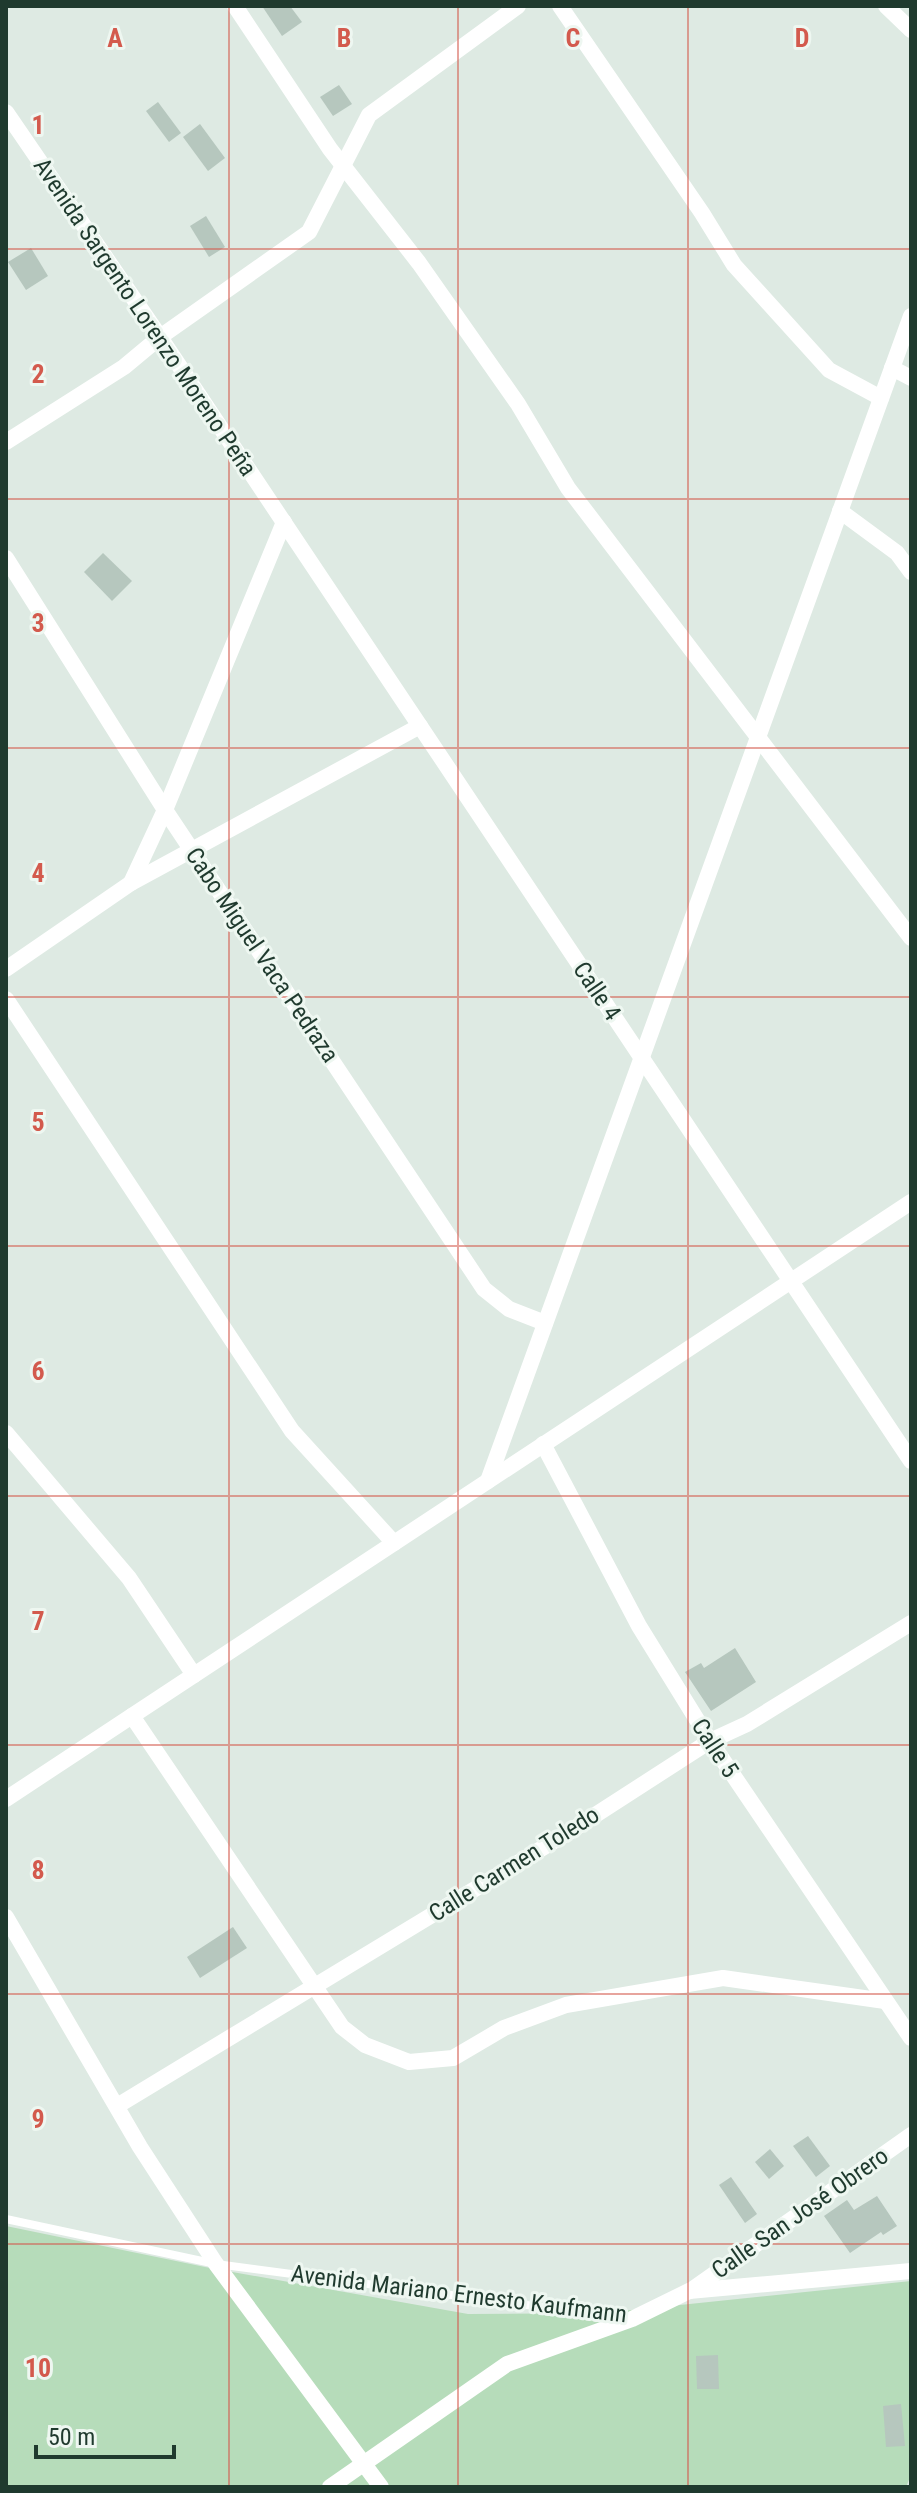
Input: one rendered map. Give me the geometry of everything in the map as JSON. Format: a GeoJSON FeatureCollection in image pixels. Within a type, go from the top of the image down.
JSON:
{"type":"FeatureCollection","features":[{"type":"Feature","properties":{"kind":"street"},"geometry":{"type":"LineString","coordinates":[[235,6],[343,166],[419,263],[518,404],[568,488],[911,938]]}},
{"type":"Feature","properties":{"kind":"street"},"geometry":{"type":"LineString","coordinates":[[6,442],[124,367],[160,337],[309,232],[369,115],[518,6]]}},
{"type":"Feature","properties":{"kind":"street"},"geometry":{"type":"LineString","coordinates":[[560,6],[702,213],[734,265],[829,370],[881,398]]}},
{"type":"Feature","properties":{"kind":"street"},"geometry":{"type":"LineString","coordinates":[[886,6],[911,30]]}},
{"type":"Feature","properties":{"kind":"street","name":"Avenida Sargento Lorenzo Moreno Peña"},"geometry":{"type":"LineString","coordinates":[[6,112],[284,522]]}},
{"type":"Feature","properties":{"kind":"street"},"geometry":{"type":"LineString","coordinates":[[488,1481],[911,316]]}},
{"type":"Feature","properties":{"kind":"street"},"geometry":{"type":"LineString","coordinates":[[892,368],[911,378]]}},
{"type":"Feature","properties":{"kind":"street"},"geometry":{"type":"LineString","coordinates":[[840,511],[897,553],[911,572]]}},
{"type":"Feature","properties":{"kind":"street"},"geometry":{"type":"LineString","coordinates":[[131,883],[165,810],[284,522]]}},
{"type":"Feature","properties":{"kind":"street","name":"Calle 4"},"geometry":{"type":"LineString","coordinates":[[284,522],[911,1461]]}},
{"type":"Feature","properties":{"kind":"street","name":"Cabo Miguel Vaca Pedraza"},"geometry":{"type":"LineString","coordinates":[[6,558],[165,810],[484,1289],[509,1309],[545,1323]]}},
{"type":"Feature","properties":{"kind":"street"},"geometry":{"type":"LineString","coordinates":[[6,969],[131,883],[420,726]]}},
{"type":"Feature","properties":{"kind":"street"},"geometry":{"type":"LineString","coordinates":[[6,999],[292,1431],[394,1543]]}},
{"type":"Feature","properties":{"kind":"street"},"geometry":{"type":"LineString","coordinates":[[6,1799],[911,1202]]}},
{"type":"Feature","properties":{"kind":"street"},"geometry":{"type":"LineString","coordinates":[[6,1433],[129,1578],[194,1675]]}},
{"type":"Feature","properties":{"kind":"street","name":"Calle 5"},"geometry":{"type":"LineString","coordinates":[[543,1444],[639,1626],[710,1741],[911,2038]]}},
{"type":"Feature","properties":{"kind":"street","name":"Calle Carmen Toledo"},"geometry":{"type":"LineString","coordinates":[[117,2106],[569,1832],[710,1741],[747,1724],[911,1623]]}},
{"type":"Feature","properties":{"kind":"street"},"geometry":{"type":"LineString","coordinates":[[132,1716],[342,2027],[365,2045],[409,2062],[453,2058],[504,2028],[566,2005],[723,1978],[885,2001]]}},
{"type":"Feature","properties":{"kind":"street"},"geometry":{"type":"LineString","coordinates":[[6,1917],[140,2147],[216,2264],[381,2487]]}},
{"type":"Feature","properties":{"kind":"street","name":"Calle San José Obrero"},"geometry":{"type":"LineString","coordinates":[[689,2291],[911,2135]]}},
{"type":"Feature","properties":{"kind":"street","name":"Avenida Mariano Ernesto Kaufmann"},"geometry":{"type":"LineString","coordinates":[[632,2319],[689,2291],[911,2271]]}},
{"type":"Feature","properties":{"kind":"street"},"geometry":{"type":"LineString","coordinates":[[330,2487],[507,2364],[632,2319]]}},
{"type":"Feature","properties":{"kind":"lane","name":"Avenida Mariano Ernesto Kaufmann"},"geometry":{"type":"LineString","coordinates":[[6,2219],[216,2264],[632,2319]]}},
{"type":"Feature","properties":{"kind":"green space"},"geometry":{"type":"Polygon","coordinates":[[[6,2226],[210,2268],[468,2314],[603,2313],[911,2281],[911,2475],[906,2487],[6,2487],[6,2226]]]}},
{"type":"Feature","properties":{"kind":"building"},"geometry":{"type":"Polygon","coordinates":[[[262,6],[290,6],[302,22],[282,36],[262,6]]]}},
{"type":"Feature","properties":{"kind":"building"},"geometry":{"type":"Polygon","coordinates":[[[339,85],[352,104],[333,116],[320,97],[339,85]]]}},
{"type":"Feature","properties":{"kind":"building"},"geometry":{"type":"Polygon","coordinates":[[[158,102],[181,133],[169,142],[146,111],[158,102]]]}},
{"type":"Feature","properties":{"kind":"building"},"geometry":{"type":"Polygon","coordinates":[[[200,124],[225,158],[208,171],[183,137],[200,124]]]}},
{"type":"Feature","properties":{"kind":"building"},"geometry":{"type":"Polygon","coordinates":[[[206,216],[225,247],[209,257],[190,226],[206,216]]]}},
{"type":"Feature","properties":{"kind":"building"},"geometry":{"type":"Polygon","coordinates":[[[31,248],[48,276],[26,290],[8,262],[31,248]]]}},
{"type":"Feature","properties":{"kind":"building"},"geometry":{"type":"Polygon","coordinates":[[[103,553],[132,581],[112,601],[84,572],[103,553]]]}},
{"type":"Feature","properties":{"kind":"building"},"geometry":{"type":"Polygon","coordinates":[[[735,1648],[756,1682],[711,1711],[685,1672],[701,1663],[704,1668],[735,1648]]]}},
{"type":"Feature","properties":{"kind":"building"},"geometry":{"type":"Polygon","coordinates":[[[233,1927],[247,1948],[200,1978],[187,1957],[233,1927]]]}},
{"type":"Feature","properties":{"kind":"building"},"geometry":{"type":"Polygon","coordinates":[[[808,2136],[830,2166],[816,2177],[793,2146],[808,2136]]]}},
{"type":"Feature","properties":{"kind":"building"},"geometry":{"type":"Polygon","coordinates":[[[770,2149],[784,2166],[769,2179],[755,2162],[770,2149]]]}},
{"type":"Feature","properties":{"kind":"building"},"geometry":{"type":"Polygon","coordinates":[[[731,2177],[757,2214],[745,2223],[719,2185],[731,2177]]]}},
{"type":"Feature","properties":{"kind":"building"},"geometry":{"type":"Polygon","coordinates":[[[877,2196],[897,2226],[883,2235],[881,2232],[850,2253],[824,2216],[847,2200],[854,2210],[877,2196]]]}},
{"type":"Feature","properties":{"kind":"building"},"geometry":{"type":"Polygon","coordinates":[[[718,2355],[719,2389],[697,2389],[696,2356],[718,2355]]]}},
{"type":"Feature","properties":{"kind":"building"},"geometry":{"type":"Polygon","coordinates":[[[901,2404],[905,2446],[886,2447],[883,2406],[901,2404]]]}}]}
